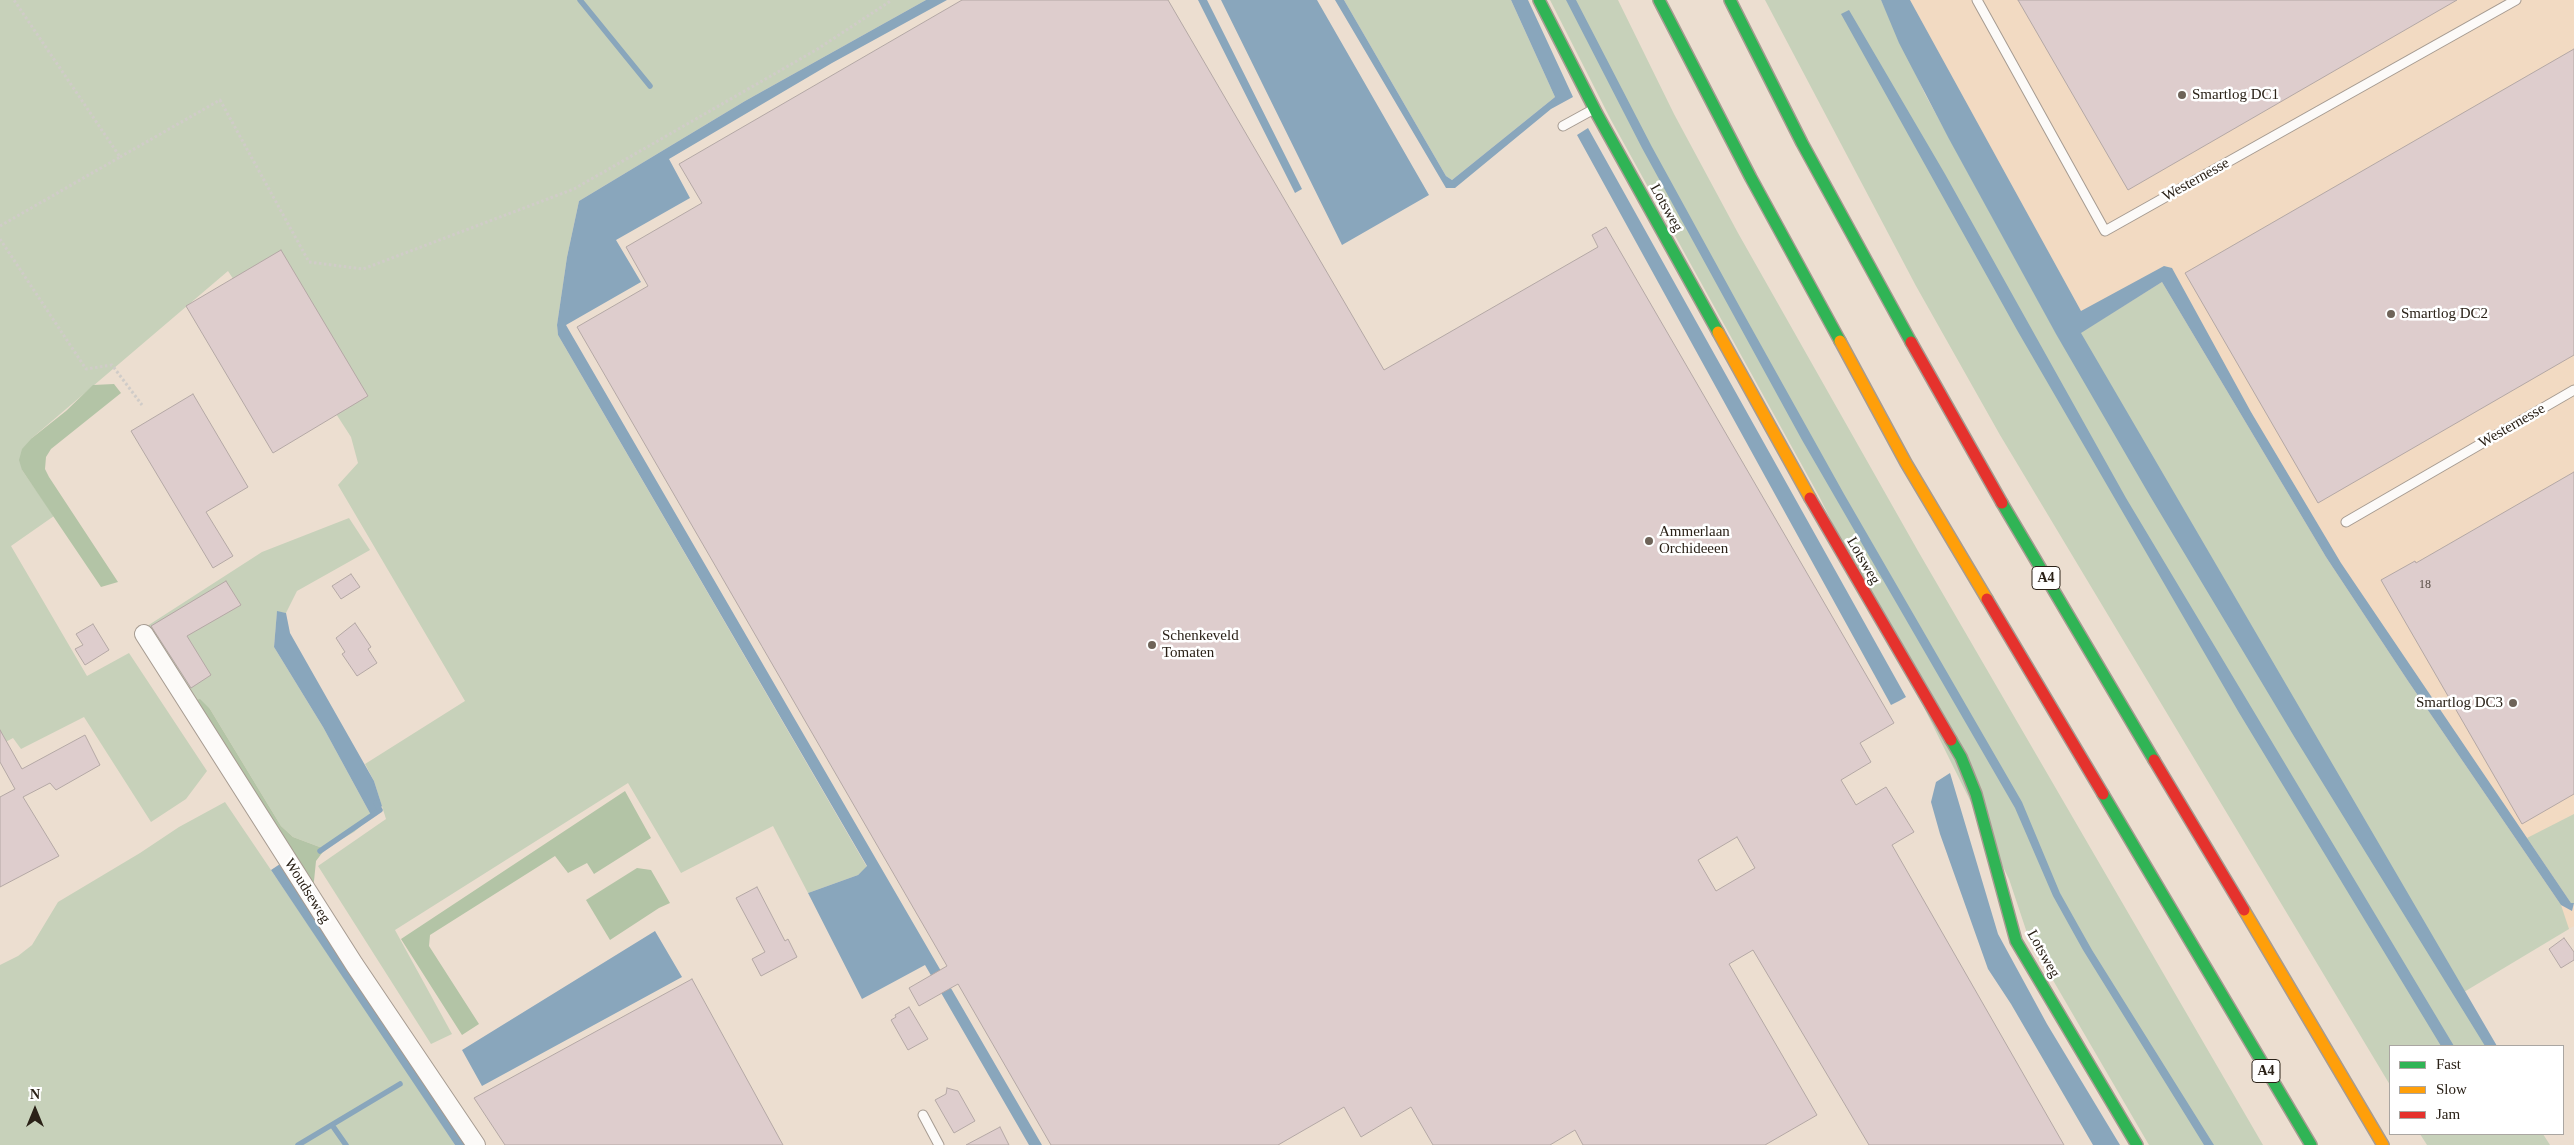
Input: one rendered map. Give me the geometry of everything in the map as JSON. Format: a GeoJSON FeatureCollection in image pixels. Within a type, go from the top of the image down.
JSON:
{"type":"FeatureCollection","features":[{"type":"Feature","properties":{"kind":"main road","name":"Lotsweg"},"geometry":{"type":"LineString","coordinates":[[1539,0],[1594,109],[1825,525],[1961,758],[1976,794],[2016,941],[2137,1145]]}},
{"type":"Feature","properties":{"kind":"main road","name":"A4"},"geometry":{"type":"LineString","coordinates":[[1659,0],[1751,178],[1906,463],[2311,1145]]}},
{"type":"Feature","properties":{"kind":"main road","name":"A4"},"geometry":{"type":"LineString","coordinates":[[1730,0],[1802,143],[1966,442],[2383,1145]]}},
{"type":"Feature","properties":{"kind":"street","name":"Woudseweg"},"geometry":{"type":"LineString","coordinates":[[144,634],[354,964],[476,1145]]}},
{"type":"Feature","properties":{"kind":"lane","name":"Westernesse"},"geometry":{"type":"LineString","coordinates":[[1977,0],[2106,231],[2516,0]]}},
{"type":"Feature","properties":{"kind":"lane"},"geometry":{"type":"LineString","coordinates":[[1563,126],[1594,109]]}},
{"type":"Feature","properties":{"kind":"lane","name":"Westernesse"},"geometry":{"type":"LineString","coordinates":[[2346,522],[2574,390]]}},
{"type":"Feature","properties":{"kind":"lane"},"geometry":{"type":"LineString","coordinates":[[923,1115],[939,1145]]}},
{"type":"Feature","properties":{"kind":"path"},"geometry":{"type":"LineString","coordinates":[[14,0],[120,158]]}},
{"type":"Feature","properties":{"kind":"path"},"geometry":{"type":"LineString","coordinates":[[0,226],[220,100],[309,262],[363,269],[574,189],[816,50],[892,0]]}},
{"type":"Feature","properties":{"kind":"path"},"geometry":{"type":"LineString","coordinates":[[0,239],[86,368],[112,365],[142,405]]}},
{"type":"Feature","properties":{"kind":"shaded area"},"geometry":{"type":"Polygon","coordinates":[[[1892,0],[2574,0],[2574,926],[2460,989],[1892,0]]]}},
{"type":"Feature","properties":{"kind":"green space"},"geometry":{"type":"Polygon","coordinates":[[[0,0],[926,0],[745,101],[579,201],[567,257],[557,325],[558,335],[867,867],[858,875],[808,893],[773,826],[681,873],[628,783],[395,930],[452,1034],[431,1044],[318,866],[386,819],[374,781],[365,764],[465,701],[338,485],[358,463],[351,437],[300,358],[268,332],[228,271],[32,438],[22,470],[54,516],[11,546],[87,676],[129,653],[207,771],[186,799],[151,822],[84,717],[21,749],[13,738],[0,745],[0,0]]]}},
{"type":"Feature","properties":{"kind":"green space"},"geometry":{"type":"Polygon","coordinates":[[[1344,0],[1511,0],[1555,97],[1452,180],[1446,176],[1344,0]]]}},
{"type":"Feature","properties":{"kind":"green space"},"geometry":{"type":"Polygon","coordinates":[[[1550,0],[1618,0],[1674,114],[1738,233],[1918,551],[2263,1145],[2149,1145],[2029,939],[2009,879],[1819,496],[1611,120],[1550,0]]]}},
{"type":"Feature","properties":{"kind":"green space"},"geometry":{"type":"Polygon","coordinates":[[[1765,0],[1881,0],[1925,94],[2056,333],[2489,1045],[2389,1045],[2389,1083],[2000,435],[1916,286],[1765,0]]]}},
{"type":"Feature","properties":{"kind":"green space"},"geometry":{"type":"Polygon","coordinates":[[[2162,282],[2326,557],[2561,905],[2569,929],[2464,992],[2080,333],[2162,282]]]}},
{"type":"Feature","properties":{"kind":"green space"},"geometry":{"type":"Polygon","coordinates":[[[114,384],[121,393],[51,449],[46,457],[45,469],[118,582],[101,587],[22,470],[19,460],[22,449],[32,438],[66,411],[93,385],[114,384]]]}},
{"type":"Feature","properties":{"kind":"green space"},"geometry":{"type":"Polygon","coordinates":[[[349,518],[370,550],[297,591],[286,613],[277,612],[274,647],[323,727],[372,817],[354,832],[325,849],[293,837],[281,826],[210,709],[187,702],[141,630],[262,552],[349,518]]]}},
{"type":"Feature","properties":{"kind":"green space"},"geometry":{"type":"Polygon","coordinates":[[[200,699],[210,709],[281,826],[293,837],[325,849],[316,861],[313,891],[187,702],[200,699]]]}},
{"type":"Feature","properties":{"kind":"green space"},"geometry":{"type":"Polygon","coordinates":[[[625,791],[651,838],[594,874],[587,863],[568,873],[555,856],[430,935],[429,946],[479,1024],[462,1035],[401,939],[625,791]]]}},
{"type":"Feature","properties":{"kind":"green space"},"geometry":{"type":"Polygon","coordinates":[[[225,802],[455,1145],[0,1145],[0,965],[18,956],[32,945],[58,902],[140,853],[179,827],[225,802]]]}},
{"type":"Feature","properties":{"kind":"green space"},"geometry":{"type":"Polygon","coordinates":[[[2574,814],[2574,903],[2571,903],[2527,838],[2574,814]]]}},
{"type":"Feature","properties":{"kind":"green space"},"geometry":{"type":"Polygon","coordinates":[[[637,868],[651,870],[670,903],[659,908],[610,940],[586,900],[637,868]]]}},
{"type":"Feature","properties":{"kind":"green space"},"geometry":{"type":"Polygon","coordinates":[[[2421,1135],[2544,1135],[2550,1145],[2427,1145],[2421,1135]]]}},
{"type":"Feature","properties":{"kind":"water"},"geometry":{"type":"Polygon","coordinates":[[[926,0],[947,0],[832,63],[669,159],[690,198],[616,240],[641,282],[566,325],[1042,1145],[1029,1145],[925,965],[862,999],[808,893],[858,875],[867,866],[558,335],[557,325],[567,257],[579,201],[745,101],[926,0]]]}},
{"type":"Feature","properties":{"kind":"water"},"geometry":{"type":"Polygon","coordinates":[[[1198,0],[1207,0],[1302,189],[1295,193],[1198,0]]]}},
{"type":"Feature","properties":{"kind":"water"},"geometry":{"type":"Polygon","coordinates":[[[1221,0],[1317,0],[1429,195],[1342,245],[1221,0]]]}},
{"type":"Feature","properties":{"kind":"water"},"geometry":{"type":"Polygon","coordinates":[[[1335,0],[1344,0],[1446,176],[1452,180],[1555,97],[1511,0],[1528,0],[1573,97],[1551,109],[1455,188],[1446,188],[1335,0]]]}},
{"type":"Feature","properties":{"kind":"water"},"geometry":{"type":"Polygon","coordinates":[[[1566,0],[1576,0],[1652,147],[1742,311],[1844,494],[2022,802],[2060,893],[2092,950],[2214,1145],[2204,1145],[2083,950],[2053,896],[2015,808],[1802,440],[1642,148],[1566,0]]]}},
{"type":"Feature","properties":{"kind":"water"},"geometry":{"type":"Polygon","coordinates":[[[1881,0],[1910,0],[2081,311],[2164,266],[2172,268],[2251,412],[2341,563],[2571,903],[2574,903],[2572,911],[2561,905],[2408,681],[2326,557],[2162,282],[2081,333],[2496,1045],[2484,1045],[2295,738],[2150,496],[2056,334],[1949,139],[1899,43],[1881,0]]]}},
{"type":"Feature","properties":{"kind":"water"},"geometry":{"type":"Polygon","coordinates":[[[1849,10],[1945,174],[2126,498],[2453,1045],[2440,1045],[2238,711],[2017,330],[1841,14],[1849,10]]]}},
{"type":"Feature","properties":{"kind":"water"},"geometry":{"type":"Polygon","coordinates":[[[1588,128],[1906,697],[1899,701],[1891,705],[1577,135],[1588,128]]]}},
{"type":"Feature","properties":{"kind":"water"},"geometry":{"type":"Polygon","coordinates":[[[277,611],[286,613],[290,633],[374,781],[382,806],[372,817],[323,727],[274,647],[277,611]]]}},
{"type":"Feature","properties":{"kind":"water"},"geometry":{"type":"Polygon","coordinates":[[[1950,773],[1998,934],[2047,1024],[2120,1145],[2093,1145],[2011,1004],[1988,969],[1940,834],[1931,802],[1936,782],[1950,773]]]}},
{"type":"Feature","properties":{"kind":"water"},"geometry":{"type":"Polygon","coordinates":[[[280,864],[469,1145],[455,1145],[271,870],[280,864]]]}},
{"type":"Feature","properties":{"kind":"water"},"geometry":{"type":"Polygon","coordinates":[[[655,931],[682,977],[482,1086],[462,1050],[655,931]]]}},
{"type":"Feature","properties":{"kind":"building","name":"Schenkeveld Tomaten"},"geometry":{"type":"Polygon","coordinates":[[[962,0],[1168,0],[1384,370],[1598,247],[1592,235],[1606,227],[1894,723],[1860,743],[1871,762],[1841,780],[1856,805],[1886,787],[1914,832],[1892,845],[2064,1145],[1869,1145],[1753,950],[1729,964],[1817,1115],[1765,1145],[1583,1145],[1575,1130],[1550,1145],[1433,1145],[1411,1107],[1361,1137],[1344,1107],[1278,1145],[1051,1145],[958,984],[919,1006],[909,988],[947,966],[577,327],[648,286],[626,247],[702,203],[679,164],[962,0]],[[1737,837],[1698,860],[1716,891],[1755,868],[1737,837]]]}},
{"type":"Feature","properties":{"kind":"building","name":"Smartlog DC1"},"geometry":{"type":"Polygon","coordinates":[[[2018,0],[2457,0],[2128,190],[2018,0]]]}},
{"type":"Feature","properties":{"kind":"building","name":"Smartlog DC2"},"geometry":{"type":"Polygon","coordinates":[[[2574,49],[2574,355],[2318,503],[2185,273],[2574,49]]]}},
{"type":"Feature","properties":{"kind":"building"},"geometry":{"type":"Polygon","coordinates":[[[281,250],[368,396],[273,453],[186,306],[281,250]]]}},
{"type":"Feature","properties":{"kind":"building"},"geometry":{"type":"Polygon","coordinates":[[[193,394],[248,487],[206,512],[233,556],[213,568],[131,431],[193,394]]]}},
{"type":"Feature","properties":{"kind":"building","name":"Smartlog DC3"},"geometry":{"type":"Polygon","coordinates":[[[2574,472],[2574,794],[2522,824],[2381,580],[2415,561],[2416,563],[2574,472]]]}},
{"type":"Feature","properties":{"kind":"building"},"geometry":{"type":"Polygon","coordinates":[[[351,574],[360,587],[341,599],[332,586],[351,574]]]}},
{"type":"Feature","properties":{"kind":"building"},"geometry":{"type":"Polygon","coordinates":[[[226,581],[241,605],[187,636],[211,675],[191,688],[151,626],[226,581]]]}},
{"type":"Feature","properties":{"kind":"building"},"geometry":{"type":"Polygon","coordinates":[[[355,623],[371,647],[368,649],[377,663],[357,676],[342,654],[345,652],[336,638],[355,623]]]}},
{"type":"Feature","properties":{"kind":"building"},"geometry":{"type":"Polygon","coordinates":[[[93,624],[109,650],[85,665],[75,649],[83,645],[76,634],[93,624]]]}},
{"type":"Feature","properties":{"kind":"building"},"geometry":{"type":"Polygon","coordinates":[[[0,730],[22,769],[85,735],[100,765],[56,790],[50,783],[23,797],[59,856],[0,887],[0,797],[15,789],[0,762],[0,730]]]}},
{"type":"Feature","properties":{"kind":"building"},"geometry":{"type":"Polygon","coordinates":[[[757,887],[785,941],[788,939],[797,957],[761,976],[752,959],[765,952],[736,898],[757,887]]]}},
{"type":"Feature","properties":{"kind":"building"},"geometry":{"type":"Polygon","coordinates":[[[2564,938],[2574,952],[2574,960],[2561,968],[2549,949],[2564,938]]]}},
{"type":"Feature","properties":{"kind":"building"},"geometry":{"type":"Polygon","coordinates":[[[692,979],[783,1145],[505,1145],[474,1098],[692,979]]]}},
{"type":"Feature","properties":{"kind":"building"},"geometry":{"type":"Polygon","coordinates":[[[909,1007],[928,1039],[908,1050],[891,1020],[896,1017],[895,1015],[909,1007]]]}},
{"type":"Feature","properties":{"kind":"building"},"geometry":{"type":"Polygon","coordinates":[[[947,1088],[958,1091],[975,1121],[954,1133],[935,1100],[946,1094],[947,1088]]]}},
{"type":"Feature","properties":{"kind":"building"},"geometry":{"type":"Polygon","coordinates":[[[1000,1127],[1009,1145],[966,1145],[1000,1127]]]}},
{"type":"Feature","properties":{"kind":"waterway"},"geometry":{"type":"LineString","coordinates":[[580,0],[650,86]]}},
{"type":"Feature","properties":{"kind":"waterway"},"geometry":{"type":"LineString","coordinates":[[320,851],[380,810],[376,803]]}},
{"type":"Feature","properties":{"kind":"waterway"},"geometry":{"type":"LineString","coordinates":[[298,1145],[400,1084]]}},
{"type":"Feature","properties":{"kind":"waterway"},"geometry":{"type":"LineString","coordinates":[[332,1125],[346,1145]]}},
{"type":"Feature","properties":{"kind":"traffic: fast"},"geometry":{"type":"LineString","coordinates":[[1539,0],[1597,114],[1718,332]]}},
{"type":"Feature","properties":{"kind":"traffic: fast"},"geometry":{"type":"LineString","coordinates":[[1659,0],[1751,178],[1840,341]]}},
{"type":"Feature","properties":{"kind":"traffic: fast"},"geometry":{"type":"LineString","coordinates":[[1730,0],[1802,143],[1911,342]]}},
{"type":"Feature","properties":{"kind":"traffic: fast"},"geometry":{"type":"LineString","coordinates":[[2002,503],[2154,760]]}},
{"type":"Feature","properties":{"kind":"traffic: fast"},"geometry":{"type":"LineString","coordinates":[[1951,740],[1961,757],[1976,794],[2016,941],[2137,1145]]}},
{"type":"Feature","properties":{"kind":"traffic: fast"},"geometry":{"type":"LineString","coordinates":[[2103,794],[2311,1145]]}},
{"type":"Feature","properties":{"kind":"traffic: slow"},"geometry":{"type":"LineString","coordinates":[[1718,332],[1810,498]]}},
{"type":"Feature","properties":{"kind":"traffic: slow"},"geometry":{"type":"LineString","coordinates":[[1840,341],[1906,463],[1987,599]]}},
{"type":"Feature","properties":{"kind":"traffic: slow"},"geometry":{"type":"LineString","coordinates":[[2244,910],[2383,1145]]}},
{"type":"Feature","properties":{"kind":"traffic: jam"},"geometry":{"type":"LineString","coordinates":[[1911,342],[2002,503]]}},
{"type":"Feature","properties":{"kind":"traffic: jam"},"geometry":{"type":"LineString","coordinates":[[1810,498],[1951,740]]}},
{"type":"Feature","properties":{"kind":"traffic: jam"},"geometry":{"type":"LineString","coordinates":[[1987,599],[2103,794]]}},
{"type":"Feature","properties":{"kind":"traffic: jam"},"geometry":{"type":"LineString","coordinates":[[2154,760],[2244,910]]}},
{"type":"Feature","properties":{"kind":"place","name":"Smartlog DC1"},"geometry":{"type":"Point","coordinates":[2182,95]}},
{"type":"Feature","properties":{"kind":"place","name":"Smartlog DC2"},"geometry":{"type":"Point","coordinates":[2391,314]}},
{"type":"Feature","properties":{"kind":"place","name":"Ammerlaan Orchideeen"},"geometry":{"type":"Point","coordinates":[1649,541]}},
{"type":"Feature","properties":{"kind":"place","name":"Schenkeveld Tomaten"},"geometry":{"type":"Point","coordinates":[1152,645]}},
{"type":"Feature","properties":{"kind":"place","name":"Smartlog DC3"},"geometry":{"type":"Point","coordinates":[2513,703]}}]}
